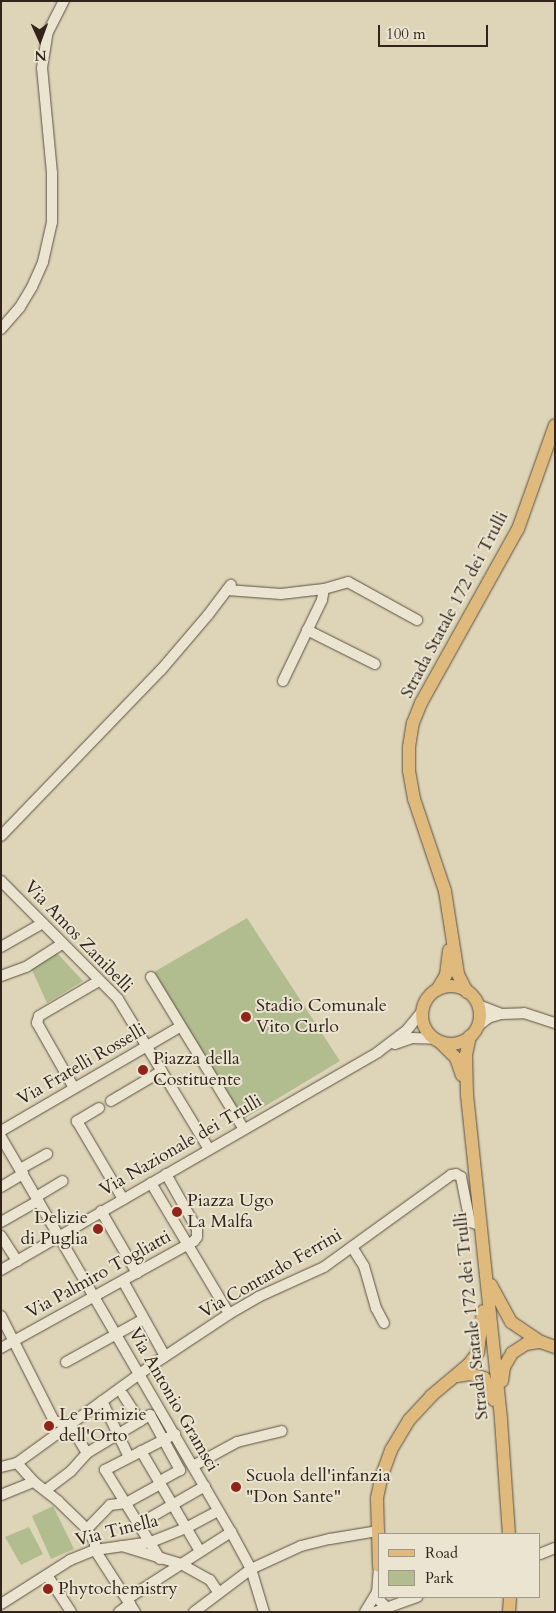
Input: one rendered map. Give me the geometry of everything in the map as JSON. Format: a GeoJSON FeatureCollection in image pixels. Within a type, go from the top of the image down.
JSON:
{"type":"FeatureCollection","features":[{"type":"Feature","properties":{"kind":"main road","name":"Strada Statale 172 dei Trulli"},"geometry":{"type":"LineString","coordinates":[[509,1533],[499,1398],[467,1095],[466,1055],[480,1013],[478,1005],[467,992],[458,974],[446,891],[414,799],[409,771],[409,747],[413,723],[421,703],[518,529],[555,425]]}},
{"type":"Feature","properties":{"kind":"main road","name":"Strada Statale 172 dei Trulli"},"geometry":{"type":"LineString","coordinates":[[450,920],[448,968],[437,990],[427,999],[423,1010],[424,1023],[456,1058],[467,1095]]}},
{"type":"Feature","properties":{"kind":"main road"},"geometry":{"type":"LineString","coordinates":[[437,990],[456,987],[467,992]]}},
{"type":"Feature","properties":{"kind":"main road"},"geometry":{"type":"LineString","coordinates":[[438,1040],[459,1042],[474,1031]]}},
{"type":"Feature","properties":{"kind":"main road"},"geometry":{"type":"LineString","coordinates":[[486,1273],[500,1305],[511,1322],[541,1342],[555,1348]]}},
{"type":"Feature","properties":{"kind":"main road"},"geometry":{"type":"LineString","coordinates":[[378,1531],[378,1498],[382,1474],[391,1450],[409,1420],[431,1396],[457,1376],[478,1352],[482,1336],[486,1273]]}},
{"type":"Feature","properties":{"kind":"main road"},"geometry":{"type":"LineString","coordinates":[[499,1398],[504,1366],[512,1353],[526,1344],[541,1342]]}},
{"type":"Feature","properties":{"kind":"main road"},"geometry":{"type":"LineString","coordinates":[[457,1376],[470,1374],[484,1378],[501,1420]]}},
{"type":"Feature","properties":{"kind":"main road"},"geometry":{"type":"LineString","coordinates":[[509,1612],[510,1598]]}},
{"type":"Feature","properties":{"kind":"street"},"geometry":{"type":"LineString","coordinates":[[1,330],[20,308],[32,287],[42,262],[52,222],[52,173],[42,68],[48,32],[64,1]]}},
{"type":"Feature","properties":{"kind":"street"},"geometry":{"type":"LineString","coordinates":[[1,836],[161,670],[208,615],[229,587],[281,594],[324,589],[348,582],[417,620]]}},
{"type":"Feature","properties":{"kind":"street"},"geometry":{"type":"LineString","coordinates":[[283,681],[322,600],[324,589]]}},
{"type":"Feature","properties":{"kind":"street"},"geometry":{"type":"LineString","coordinates":[[308,630],[375,664]]}},
{"type":"Feature","properties":{"kind":"street","name":"Via Amos Zanibelli"},"geometry":{"type":"LineString","coordinates":[[1,881],[118,999],[148,1046]]}},
{"type":"Feature","properties":{"kind":"street"},"geometry":{"type":"LineString","coordinates":[[1,947],[43,923]]}},
{"type":"Feature","properties":{"kind":"street"},"geometry":{"type":"LineString","coordinates":[[1,976],[26,967],[62,944]]}},
{"type":"Feature","properties":{"kind":"street"},"geometry":{"type":"LineString","coordinates":[[150,977],[243,1128]]}},
{"type":"Feature","properties":{"kind":"street"},"geometry":{"type":"LineString","coordinates":[[74,1088],[37,1023],[39,1016],[99,981]]}},
{"type":"Feature","properties":{"kind":"street"},"geometry":{"type":"LineString","coordinates":[[478,1005],[501,1014]]}},
{"type":"Feature","properties":{"kind":"street","name":"Via Nazionale dei Trulli"},"geometry":{"type":"LineString","coordinates":[[1,1270],[243,1128],[378,1052],[408,1030],[423,1010]]}},
{"type":"Feature","properties":{"kind":"street"},"geometry":{"type":"LineString","coordinates":[[474,1031],[488,1018],[501,1014],[524,1013],[555,1023]]}},
{"type":"Feature","properties":{"kind":"street","name":"Via Fratelli Rosselli"},"geometry":{"type":"LineString","coordinates":[[1,1131],[180,1027]]}},
{"type":"Feature","properties":{"kind":"street","name":"Via Nazionale dei Trulli"},"geometry":{"type":"LineString","coordinates":[[378,1052],[412,1038],[438,1040]]}},
{"type":"Feature","properties":{"kind":"street"},"geometry":{"type":"LineString","coordinates":[[148,1046],[209,1148]]}},
{"type":"Feature","properties":{"kind":"street"},"geometry":{"type":"LineString","coordinates":[[111,1101],[162,1071]]}},
{"type":"Feature","properties":{"kind":"street"},"geometry":{"type":"LineString","coordinates":[[98,1108],[77,1121],[123,1199]]}},
{"type":"Feature","properties":{"kind":"street","name":"Via Antonio Gramsci"},"geometry":{"type":"LineString","coordinates":[[1,1137],[5,1150],[37,1199],[231,1532],[251,1570],[264,1612]]}},
{"type":"Feature","properties":{"kind":"street"},"geometry":{"type":"LineString","coordinates":[[1,1187],[46,1154]]}},
{"type":"Feature","properties":{"kind":"street"},"geometry":{"type":"LineString","coordinates":[[166,1174],[197,1228],[197,1237],[187,1245]]}},
{"type":"Feature","properties":{"kind":"street","name":"Via Contardo Ferrini"},"geometry":{"type":"LineString","coordinates":[[1,1467],[17,1463],[165,1356],[229,1314],[258,1297],[324,1267],[446,1178],[456,1174],[463,1182],[470,1222],[480,1225]]}},
{"type":"Feature","properties":{"kind":"street"},"geometry":{"type":"LineString","coordinates":[[1,1222],[63,1181]]}},
{"type":"Feature","properties":{"kind":"street"},"geometry":{"type":"LineString","coordinates":[[151,1183],[229,1314]]}},
{"type":"Feature","properties":{"kind":"street"},"geometry":{"type":"LineString","coordinates":[[101,1211],[137,1273]]}},
{"type":"Feature","properties":{"kind":"street"},"geometry":{"type":"LineString","coordinates":[[1,1236],[17,1261]]}},
{"type":"Feature","properties":{"kind":"street","name":"Via Palmiro Togliatti"},"geometry":{"type":"LineString","coordinates":[[1,1348],[187,1245]]}},
{"type":"Feature","properties":{"kind":"street"},"geometry":{"type":"LineString","coordinates":[[352,1247],[364,1266],[376,1308],[384,1323]]}},
{"type":"Feature","properties":{"kind":"street"},"geometry":{"type":"LineString","coordinates":[[123,1281],[165,1356]]}},
{"type":"Feature","properties":{"kind":"street"},"geometry":{"type":"LineString","coordinates":[[1,1316],[54,1421],[70,1426],[88,1453]]}},
{"type":"Feature","properties":{"kind":"street"},"geometry":{"type":"LineString","coordinates":[[66,1362],[140,1321]]}},
{"type":"Feature","properties":{"kind":"street"},"geometry":{"type":"LineString","coordinates":[[46,1490],[71,1471],[88,1453],[140,1421],[124,1395]]}},
{"type":"Feature","properties":{"kind":"street"},"geometry":{"type":"LineString","coordinates":[[102,1401],[129,1457]]}},
{"type":"Feature","properties":{"kind":"street","name":"Via Antonio Gramsci"},"geometry":{"type":"LineString","coordinates":[[140,1421],[150,1416],[180,1470],[162,1481]]}},
{"type":"Feature","properties":{"kind":"street"},"geometry":{"type":"LineString","coordinates":[[193,1466],[237,1442],[282,1431]]}},
{"type":"Feature","properties":{"kind":"street"},"geometry":{"type":"LineString","coordinates":[[160,1559],[105,1470],[175,1434]]}},
{"type":"Feature","properties":{"kind":"street"},"geometry":{"type":"LineString","coordinates":[[141,1451],[162,1481],[200,1551]]}},
{"type":"Feature","properties":{"kind":"street"},"geometry":{"type":"LineString","coordinates":[[17,1463],[34,1482],[46,1490],[87,1529],[95,1542],[95,1550],[130,1605]]}},
{"type":"Feature","properties":{"kind":"street"},"geometry":{"type":"LineString","coordinates":[[87,1529],[110,1505],[126,1503],[162,1481]]}},
{"type":"Feature","properties":{"kind":"street"},"geometry":{"type":"LineString","coordinates":[[1,1495],[34,1482]]}},
{"type":"Feature","properties":{"kind":"street"},"geometry":{"type":"LineString","coordinates":[[139,1524],[205,1486]]}},
{"type":"Feature","properties":{"kind":"street","name":"Via Tinella"},"geometry":{"type":"LineString","coordinates":[[1,1604],[70,1560],[95,1550],[151,1542],[186,1528],[218,1511]]}},
{"type":"Feature","properties":{"kind":"street"},"geometry":{"type":"LineString","coordinates":[[194,1612],[218,1592],[251,1570],[301,1546],[378,1531]]}},
{"type":"Feature","properties":{"kind":"street"},"geometry":{"type":"LineString","coordinates":[[119,1612],[181,1564],[231,1532]]}},
{"type":"Feature","properties":{"kind":"street"},"geometry":{"type":"LineString","coordinates":[[121,1546],[181,1564],[210,1580],[218,1592]]}},
{"type":"Feature","properties":{"kind":"street"},"geometry":{"type":"LineString","coordinates":[[541,1554],[555,1548]]}},
{"type":"Feature","properties":{"kind":"street"},"geometry":{"type":"LineString","coordinates":[[47,1576],[71,1612]]}},
{"type":"Feature","properties":{"kind":"street"},"geometry":{"type":"LineString","coordinates":[[365,1612],[377,1592],[378,1584]]}},
{"type":"Feature","properties":{"kind":"street"},"geometry":{"type":"LineString","coordinates":[[375,1612],[388,1602],[411,1598]]}},
{"type":"Feature","properties":{"kind":"green space","name":"Stadio Comunale Vito Curlo"},"geometry":{"type":"Polygon","coordinates":[[[247,918],[340,1061],[242,1120],[154,972],[247,918]]]}},
{"type":"Feature","properties":{"kind":"green space"},"geometry":{"type":"Polygon","coordinates":[[[57,953],[83,981],[47,1003],[31,968],[57,953]]]}},
{"type":"Feature","properties":{"kind":"green space"},"geometry":{"type":"Polygon","coordinates":[[[53,1506],[74,1549],[51,1559],[32,1516],[53,1506]]]}},
{"type":"Feature","properties":{"kind":"green space"},"geometry":{"type":"Polygon","coordinates":[[[29,1527],[43,1554],[21,1565],[5,1537],[29,1527]]]}},
{"type":"Feature","properties":{"kind":"place","name":"Stadio Comunale Vito Curlo"},"geometry":{"type":"Point","coordinates":[246,1017]}},
{"type":"Feature","properties":{"kind":"place","name":"Piazza della Costituente"},"geometry":{"type":"Point","coordinates":[143,1070]}},
{"type":"Feature","properties":{"kind":"place","name":"Piazza Ugo La Malfa"},"geometry":{"type":"Point","coordinates":[177,1212]}},
{"type":"Feature","properties":{"kind":"place","name":"Delizie di Puglia"},"geometry":{"type":"Point","coordinates":[98,1229]}},
{"type":"Feature","properties":{"kind":"place","name":"Le Primizie dell'Orto"},"geometry":{"type":"Point","coordinates":[49,1426]}},
{"type":"Feature","properties":{"kind":"place","name":"Scuola dell'infanzia \"Don Sante\""},"geometry":{"type":"Point","coordinates":[236,1487]}},
{"type":"Feature","properties":{"kind":"place","name":"Phytochemistry"},"geometry":{"type":"Point","coordinates":[48,1589]}}]}
